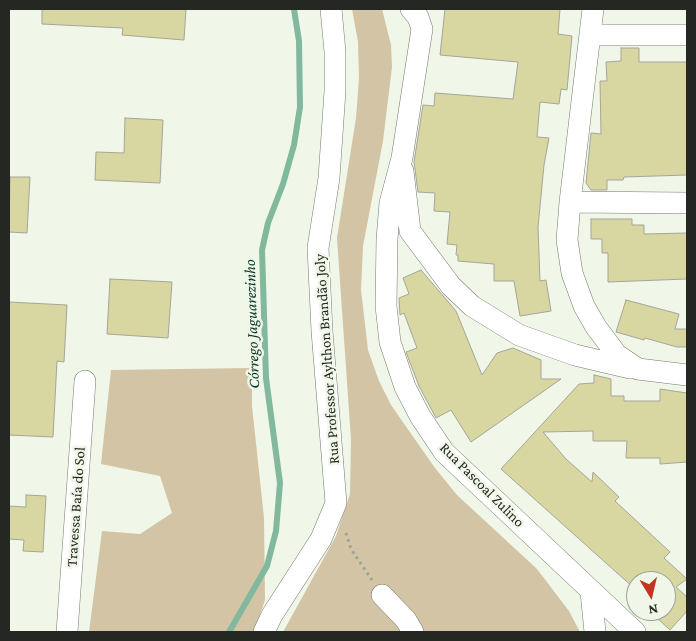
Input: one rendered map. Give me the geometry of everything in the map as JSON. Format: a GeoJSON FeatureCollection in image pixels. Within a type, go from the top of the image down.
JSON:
{"type":"FeatureCollection","features":[{"type":"Feature","properties":{"kind":"street","name":"Rua Professor Aylthon Brandão Joly"},"geometry":{"type":"LineString","coordinates":[[264,632],[272,615],[321,539],[336,503],[322,332],[318,248],[328,178],[336,91],[331,9]]}},
{"type":"Feature","properties":{"kind":"street","name":"Rua Pascoal Zulino"},"geometry":{"type":"LineString","coordinates":[[411,9],[418,17],[423,19],[402,158],[390,203],[386,239],[386,306],[390,342],[404,387],[420,416],[444,452],[635,632]]}},
{"type":"Feature","properties":{"kind":"street"},"geometry":{"type":"LineString","coordinates":[[593,9],[567,240],[572,273],[584,306],[596,327],[617,355],[638,369]]}},
{"type":"Feature","properties":{"kind":"street"},"geometry":{"type":"LineString","coordinates":[[590,34],[687,35]]}},
{"type":"Feature","properties":{"kind":"street"},"geometry":{"type":"LineString","coordinates":[[402,158],[410,231],[451,286],[472,306],[519,335],[576,356],[638,369],[687,376]]}},
{"type":"Feature","properties":{"kind":"street"},"geometry":{"type":"LineString","coordinates":[[570,202],[687,203]]}},
{"type":"Feature","properties":{"kind":"street","name":"Travessa Baía do Sol"},"geometry":{"type":"LineString","coordinates":[[67,632],[85,381]]}},
{"type":"Feature","properties":{"kind":"street"},"geometry":{"type":"LineString","coordinates":[[591,592],[595,632]]}},
{"type":"Feature","properties":{"kind":"street"},"geometry":{"type":"LineString","coordinates":[[382,595],[413,632]]}},
{"type":"Feature","properties":{"kind":"path"},"geometry":{"type":"LineString","coordinates":[[336,503],[351,549],[382,595]]}},
{"type":"Feature","properties":{"kind":"shaded area"},"geometry":{"type":"Polygon","coordinates":[[[352,9],[382,9],[391,45],[392,67],[383,141],[363,246],[361,290],[368,350],[379,381],[391,405],[435,468],[457,495],[537,569],[569,611],[580,632],[283,632],[336,536],[350,494],[351,440],[337,238],[356,118],[359,78],[358,42],[352,9]]]}},
{"type":"Feature","properties":{"kind":"shaded area"},"geometry":{"type":"Polygon","coordinates":[[[252,368],[252,406],[264,518],[265,600],[254,632],[89,632],[102,531],[140,534],[172,513],[160,476],[101,464],[111,370],[252,368]]]}},
{"type":"Feature","properties":{"kind":"building"},"geometry":{"type":"Polygon","coordinates":[[[42,9],[186,9],[184,40],[122,35],[123,28],[42,24],[42,9]]]}},
{"type":"Feature","properties":{"kind":"building"},"geometry":{"type":"Polygon","coordinates":[[[445,9],[560,9],[558,34],[572,36],[567,90],[561,89],[559,104],[540,102],[537,137],[549,138],[544,165],[538,227],[540,281],[546,280],[551,311],[520,316],[514,281],[494,281],[494,264],[458,261],[458,255],[456,255],[457,245],[447,244],[450,212],[434,211],[435,193],[418,192],[414,162],[423,105],[434,106],[435,93],[513,99],[518,62],[440,55],[445,9]]]}},
{"type":"Feature","properties":{"kind":"building"},"geometry":{"type":"Polygon","coordinates":[[[621,48],[639,48],[639,62],[687,62],[687,175],[624,177],[623,180],[607,180],[607,190],[591,190],[586,183],[591,133],[601,134],[600,81],[607,81],[606,62],[621,61],[621,48]]]}},
{"type":"Feature","properties":{"kind":"building"},"geometry":{"type":"Polygon","coordinates":[[[125,118],[163,120],[160,183],[95,180],[96,152],[124,153],[125,118]]]}},
{"type":"Feature","properties":{"kind":"building"},"geometry":{"type":"Polygon","coordinates":[[[10,177],[30,177],[27,233],[9,232],[10,177]]]}},
{"type":"Feature","properties":{"kind":"building"},"geometry":{"type":"Polygon","coordinates":[[[591,219],[632,219],[632,225],[644,225],[644,234],[687,233],[687,279],[608,282],[608,253],[602,253],[602,239],[591,239],[591,219]]]}},
{"type":"Feature","properties":{"kind":"building"},"geometry":{"type":"Polygon","coordinates":[[[421,270],[456,311],[482,375],[497,353],[513,348],[541,360],[541,379],[561,379],[471,442],[451,410],[436,418],[419,386],[406,352],[417,348],[404,313],[400,315],[399,298],[409,294],[403,278],[421,270]]]}},
{"type":"Feature","properties":{"kind":"building"},"geometry":{"type":"Polygon","coordinates":[[[110,279],[172,282],[168,338],[107,334],[110,279]]]}},
{"type":"Feature","properties":{"kind":"building"},"geometry":{"type":"Polygon","coordinates":[[[626,300],[679,314],[675,329],[687,329],[687,347],[677,347],[616,332],[626,300]]]}},
{"type":"Feature","properties":{"kind":"building"},"geometry":{"type":"Polygon","coordinates":[[[9,302],[67,305],[64,362],[57,361],[53,437],[9,435],[9,302]]]}},
{"type":"Feature","properties":{"kind":"building"},"geometry":{"type":"Polygon","coordinates":[[[594,375],[611,379],[611,396],[624,396],[624,401],[660,401],[660,389],[687,393],[687,462],[660,464],[660,458],[626,458],[627,441],[593,441],[593,431],[543,432],[566,459],[592,482],[593,472],[619,497],[615,501],[670,552],[664,558],[687,579],[676,587],[676,571],[626,571],[626,581],[501,469],[579,384],[594,383],[594,375]]]}},
{"type":"Feature","properties":{"kind":"building"},"geometry":{"type":"Polygon","coordinates":[[[26,495],[46,496],[43,552],[23,551],[24,540],[9,539],[9,506],[26,507],[26,495]]]}},
{"type":"Feature","properties":{"kind":"building"},"geometry":{"type":"Polygon","coordinates":[[[676,587],[687,597],[687,611],[670,630],[660,621],[676,621],[676,587]]]}},
{"type":"Feature","properties":{"kind":"waterway","name":"Córrego Jaguarezinho"},"geometry":{"type":"LineString","coordinates":[[229,632],[267,566],[276,531],[280,483],[266,378],[262,250],[268,223],[283,184],[294,145],[300,107],[299,41],[294,9]]}}]}
